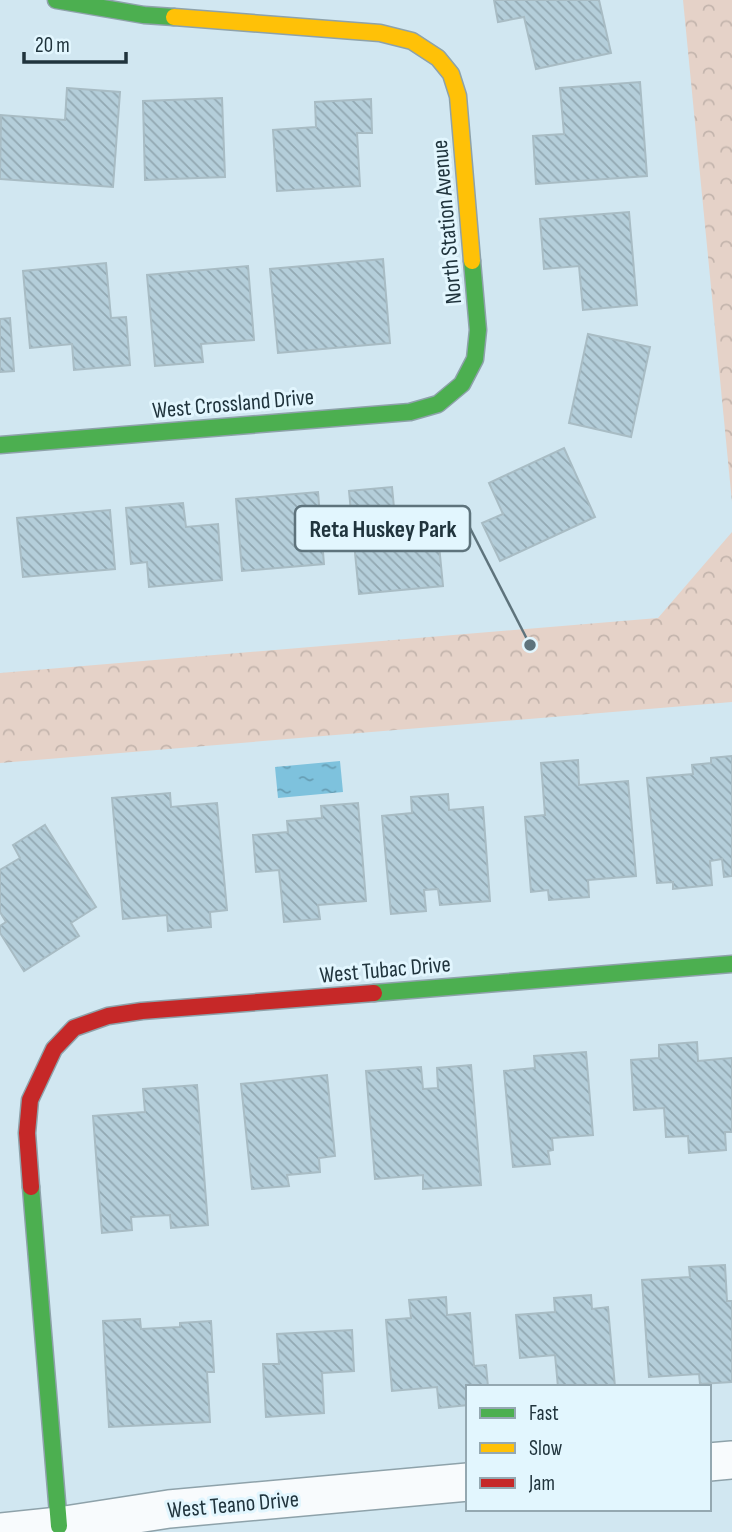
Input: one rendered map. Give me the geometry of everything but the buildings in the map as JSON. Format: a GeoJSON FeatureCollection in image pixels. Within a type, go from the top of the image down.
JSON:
{"type":"FeatureCollection","features":[{"type":"Feature","properties":{"kind":"street","name":"North Station Avenue"},"geometry":{"type":"LineString","coordinates":[[56,0],[144,15],[380,33],[412,41],[438,58],[451,74],[458,96],[478,330],[475,359],[462,384]]}},
{"type":"Feature","properties":{"kind":"street","name":"West Crossland Drive"},"geometry":{"type":"LineString","coordinates":[[0,445],[410,412],[438,404],[462,384]]}},
{"type":"Feature","properties":{"kind":"street","name":"West Tubac Drive"},"geometry":{"type":"LineString","coordinates":[[59,1526],[27,1133],[30,1100],[54,1049],[74,1028],[108,1016],[142,1011],[732,964]]}},
{"type":"Feature","properties":{"kind":"street"},"geometry":{"type":"LineString","coordinates":[[711,1462],[732,1460]]}},
{"type":"Feature","properties":{"kind":"street","name":"West Teano Drive"},"geometry":{"type":"LineString","coordinates":[[0,1532],[169,1509],[466,1482]]}},
{"type":"Feature","properties":{"kind":"green space"},"geometry":{"type":"Polygon","coordinates":[[[683,0],[732,0],[732,502],[683,0]]]}},
{"type":"Feature","properties":{"kind":"green space"},"geometry":{"type":"Polygon","coordinates":[[[732,532],[732,702],[0,763],[0,673],[658,618],[732,532]]]}},
{"type":"Feature","properties":{"kind":"water"},"geometry":{"type":"Polygon","coordinates":[[[340,761],[343,792],[278,798],[275,767],[340,761]]]}},
{"type":"Feature","properties":{"kind":"traffic: fast"},"geometry":{"type":"LineString","coordinates":[[56,0],[144,15],[174,17]]}},
{"type":"Feature","properties":{"kind":"traffic: fast"},"geometry":{"type":"LineString","coordinates":[[0,445],[410,412],[438,404],[462,384],[475,359],[478,330],[472,261]]}},
{"type":"Feature","properties":{"kind":"traffic: fast"},"geometry":{"type":"LineString","coordinates":[[374,993],[732,964]]}},
{"type":"Feature","properties":{"kind":"traffic: fast"},"geometry":{"type":"LineString","coordinates":[[31,1187],[59,1526]]}},
{"type":"Feature","properties":{"kind":"traffic: slow"},"geometry":{"type":"LineString","coordinates":[[174,17],[380,33],[412,41],[438,58],[451,74],[458,96],[472,261]]}},
{"type":"Feature","properties":{"kind":"traffic: jam"},"geometry":{"type":"LineString","coordinates":[[31,1187],[27,1133],[30,1100],[54,1049],[74,1028],[108,1016],[142,1011],[374,993]]}},
{"type":"Feature","properties":{"kind":"place","name":"Reta Huskey Park"},"geometry":{"type":"Point","coordinates":[530,645]}}]}
